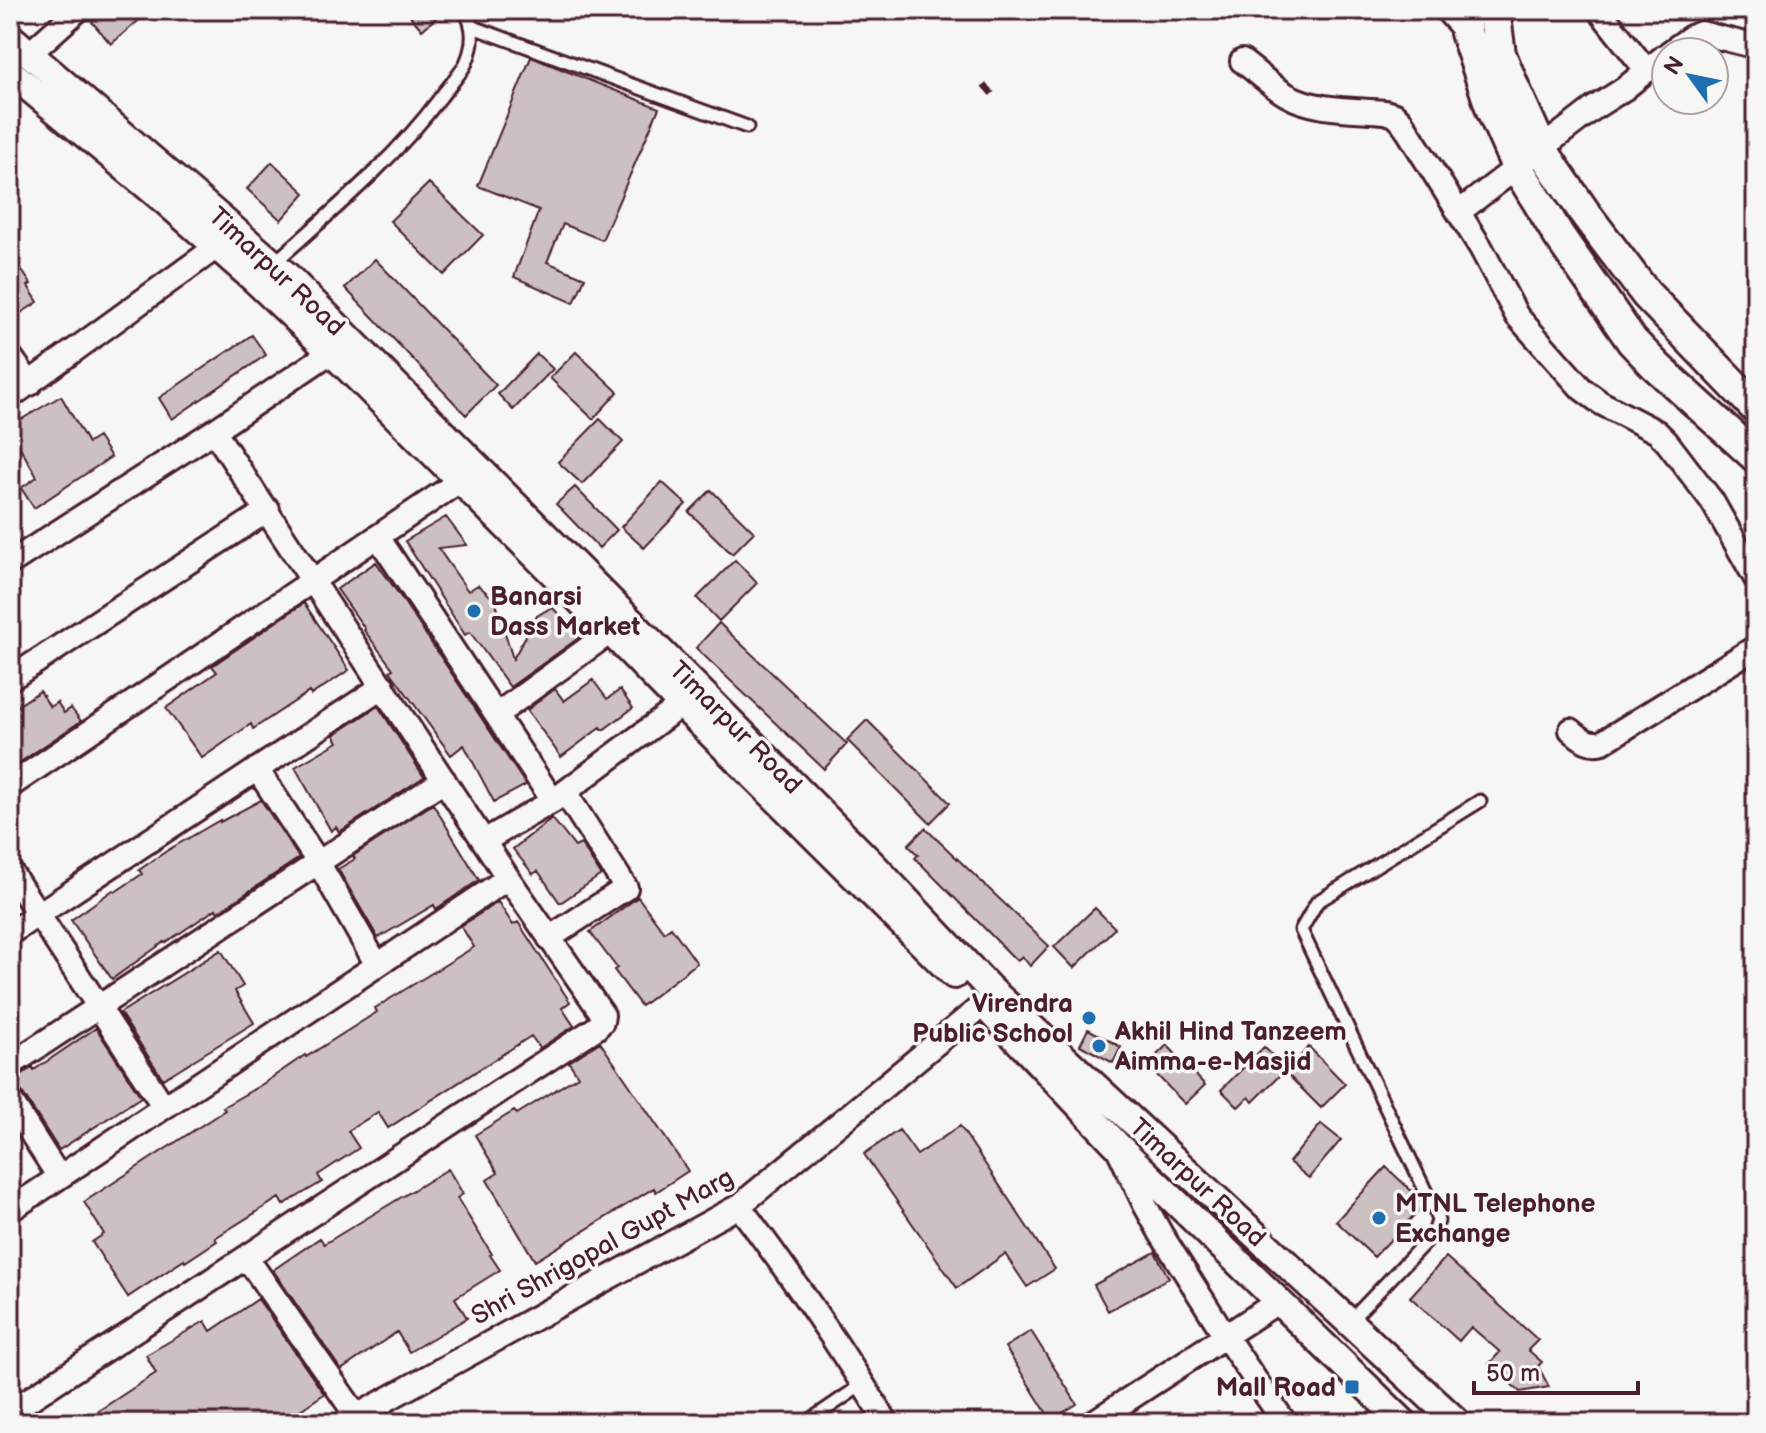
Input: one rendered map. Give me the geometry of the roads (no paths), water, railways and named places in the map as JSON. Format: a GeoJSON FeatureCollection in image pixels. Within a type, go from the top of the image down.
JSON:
{"type":"FeatureCollection","features":[{"type":"Feature","properties":{"kind":"main road"},"geometry":{"type":"LineString","coordinates":[[1494,10],[1500,54],[1541,148],[1646,294],[1756,407]]}},
{"type":"Feature","properties":{"kind":"main road"},"geometry":{"type":"LineString","coordinates":[[1465,21],[1492,110],[1517,167],[1559,236],[1632,341],[1756,457]]}},
{"type":"Feature","properties":{"kind":"street"},"geometry":{"type":"LineString","coordinates":[[20,45],[78,10]]}},
{"type":"Feature","properties":{"kind":"street"},"geometry":{"type":"LineString","coordinates":[[1446,10],[1465,21],[1500,54]]}},
{"type":"Feature","properties":{"kind":"street"},"geometry":{"type":"LineString","coordinates":[[1599,10],[1647,71]]}},
{"type":"Feature","properties":{"kind":"street"},"geometry":{"type":"LineString","coordinates":[[1730,41],[1754,47]]}},
{"type":"Feature","properties":{"kind":"street","name":"Timarpur Road"},"geometry":{"type":"LineString","coordinates":[[20,45],[341,346],[691,698],[874,866],[1115,1143],[1404,1423]]}},
{"type":"Feature","properties":{"kind":"street"},"geometry":{"type":"LineString","coordinates":[[1242,61],[1285,94],[1301,101],[1395,115],[1402,122],[1481,248],[1517,316],[1582,389],[1601,403],[1657,432],[1667,442],[1712,501],[1756,579]]}},
{"type":"Feature","properties":{"kind":"street"},"geometry":{"type":"LineString","coordinates":[[1459,212],[1650,68]]}},
{"type":"Feature","properties":{"kind":"street","name":"Timarpur Road"},"geometry":{"type":"LineString","coordinates":[[10,72],[227,239]]}},
{"type":"Feature","properties":{"kind":"street"},"geometry":{"type":"LineString","coordinates":[[10,397],[227,239]]}},
{"type":"Feature","properties":{"kind":"street"},"geometry":{"type":"LineString","coordinates":[[10,563],[341,346]]}},
{"type":"Feature","properties":{"kind":"street"},"geometry":{"type":"LineString","coordinates":[[10,356],[30,384]]}},
{"type":"Feature","properties":{"kind":"street"},"geometry":{"type":"LineString","coordinates":[[10,1412],[602,1022],[603,1015],[508,878],[214,431]]}},
{"type":"Feature","properties":{"kind":"street"},"geometry":{"type":"LineString","coordinates":[[10,786],[469,473]]}},
{"type":"Feature","properties":{"kind":"street"},"geometry":{"type":"LineString","coordinates":[[10,679],[268,510]]}},
{"type":"Feature","properties":{"kind":"street"},"geometry":{"type":"LineString","coordinates":[[378,537],[496,715],[626,888],[549,938]]}},
{"type":"Feature","properties":{"kind":"street"},"geometry":{"type":"LineString","coordinates":[[496,715],[620,625]]}},
{"type":"Feature","properties":{"kind":"street"},"geometry":{"type":"LineString","coordinates":[[1571,730],[1586,742],[1595,745],[1603,742],[1756,647]]}},
{"type":"Feature","properties":{"kind":"street"},"geometry":{"type":"LineString","coordinates":[[10,933],[383,686]]}},
{"type":"Feature","properties":{"kind":"street"},"geometry":{"type":"LineString","coordinates":[[484,841],[559,796],[691,698]]}},
{"type":"Feature","properties":{"kind":"street"},"geometry":{"type":"LineString","coordinates":[[257,769],[318,862],[377,965]]}},
{"type":"Feature","properties":{"kind":"street"},"geometry":{"type":"LineString","coordinates":[[10,1065],[444,780]]}},
{"type":"Feature","properties":{"kind":"street"},"geometry":{"type":"LineString","coordinates":[[10,871],[164,1107]]}},
{"type":"Feature","properties":{"kind":"street"},"geometry":{"type":"LineString","coordinates":[[10,1210],[508,878]]}},
{"type":"Feature","properties":{"kind":"street","name":"Timarpur Road"},"geometry":{"type":"LineString","coordinates":[[990,999],[1136,1124],[1458,1423]]}},
{"type":"Feature","properties":{"kind":"street","name":"Shri Shrigopal Gupt Marg"},"geometry":{"type":"LineString","coordinates":[[350,1419],[739,1206],[990,999]]}},
{"type":"Feature","properties":{"kind":"street"},"geometry":{"type":"LineString","coordinates":[[10,1100],[59,1177]]}},
{"type":"Feature","properties":{"kind":"street"},"geometry":{"type":"LineString","coordinates":[[1136,1124],[1115,1143],[1145,1205],[1226,1337],[1285,1423]]}},
{"type":"Feature","properties":{"kind":"street"},"geometry":{"type":"LineString","coordinates":[[739,1206],[789,1272],[887,1423]]}},
{"type":"Feature","properties":{"kind":"street"},"geometry":{"type":"LineString","coordinates":[[247,1258],[350,1419]]}},
{"type":"Feature","properties":{"kind":"street"},"geometry":{"type":"LineString","coordinates":[[1092,1423],[1279,1301]]}},
{"type":"Feature","properties":{"kind":"lane"},"geometry":{"type":"LineString","coordinates":[[264,272],[352,193],[422,122],[466,64],[473,27],[464,10]]}},
{"type":"Feature","properties":{"kind":"lane"},"geometry":{"type":"LineString","coordinates":[[473,27],[747,127]]}},
{"type":"Feature","properties":{"kind":"lane"},"geometry":{"type":"LineString","coordinates":[[1349,1322],[1434,1233],[1438,1221],[1301,930],[1317,902],[1480,801]]}},
{"type":"Feature","properties":{"kind":"lane"},"geometry":{"type":"LineString","coordinates":[[806,1423],[863,1384]]}},
{"type":"Feature","properties":{"kind":"railway"},"geometry":{"type":"LineString","coordinates":[[984,85],[993,95]]}},
{"type":"Feature","properties":{"kind":"place","name":"Banarsi Dass Market"},"geometry":{"type":"Point","coordinates":[474,611]}},
{"type":"Feature","properties":{"kind":"place","name":"Virendra Public School"},"geometry":{"type":"Point","coordinates":[1089,1018]}},
{"type":"Feature","properties":{"kind":"place","name":"Akhil Hind Tanzeem Aimma-e-Masjid"},"geometry":{"type":"Point","coordinates":[1099,1046]}},
{"type":"Feature","properties":{"kind":"place","name":"MTNL Telephone Exchange"},"geometry":{"type":"Point","coordinates":[1379,1218]}},
{"type":"Feature","properties":{"kind":"place","name":"Mall Road"},"geometry":{"type":"Point","coordinates":[1352,1387]}}]}
